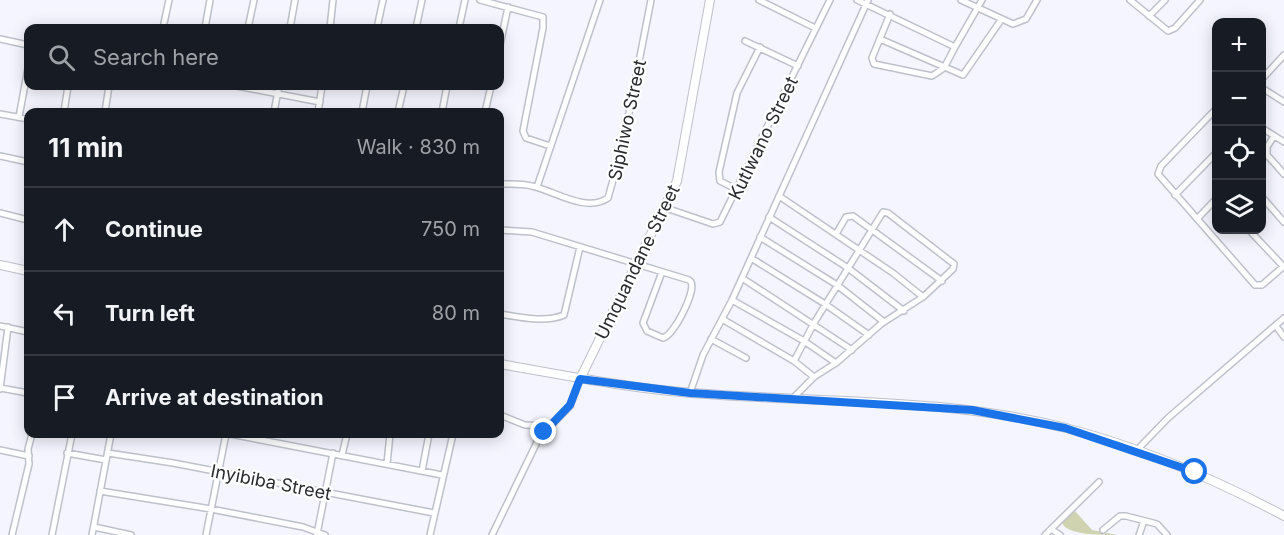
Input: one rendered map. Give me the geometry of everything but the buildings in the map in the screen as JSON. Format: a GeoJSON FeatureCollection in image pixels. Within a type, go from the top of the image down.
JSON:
{"type":"FeatureCollection","features":[{"type":"Feature","properties":{"kind":"street"},"geometry":{"type":"LineString","coordinates":[[165,24],[169,0]]}},
{"type":"Feature","properties":{"kind":"street"},"geometry":{"type":"LineString","coordinates":[[206,24],[210,0]]}},
{"type":"Feature","properties":{"kind":"street"},"geometry":{"type":"LineString","coordinates":[[249,24],[254,0]]}},
{"type":"Feature","properties":{"kind":"street"},"geometry":{"type":"LineString","coordinates":[[291,24],[296,0]]}},
{"type":"Feature","properties":{"kind":"street"},"geometry":{"type":"LineString","coordinates":[[330,24],[333,0]]}},
{"type":"Feature","properties":{"kind":"street"},"geometry":{"type":"LineString","coordinates":[[378,24],[382,0]]}},
{"type":"Feature","properties":{"kind":"street"},"geometry":{"type":"LineString","coordinates":[[417,24],[422,0]]}},
{"type":"Feature","properties":{"kind":"street"},"geometry":{"type":"LineString","coordinates":[[460,24],[465,0]]}},
{"type":"Feature","properties":{"kind":"street"},"geometry":{"type":"LineString","coordinates":[[480,0],[539,14],[543,20],[523,131],[526,138],[550,146]]}},
{"type":"Feature","properties":{"kind":"street"},"geometry":{"type":"LineString","coordinates":[[537,187],[600,0]]}},
{"type":"Feature","properties":{"kind":"street","name":"Siphiwo Street"},"geometry":{"type":"LineString","coordinates":[[504,184],[537,187],[586,202],[601,202],[608,198],[623,144],[651,0]]}},
{"type":"Feature","properties":{"kind":"street","name":"Umquandane Street"},"geometry":{"type":"LineString","coordinates":[[580,379],[666,208],[681,166],[710,0]]}},
{"type":"Feature","properties":{"kind":"street"},"geometry":{"type":"LineString","coordinates":[[759,0],[815,28]]}},
{"type":"Feature","properties":{"kind":"street","name":"Kutlwano Street"},"geometry":{"type":"LineString","coordinates":[[666,208],[718,224],[738,190],[830,0]]}},
{"type":"Feature","properties":{"kind":"street"},"geometry":{"type":"LineString","coordinates":[[857,0],[868,2],[955,47]]}},
{"type":"Feature","properties":{"kind":"street"},"geometry":{"type":"LineString","coordinates":[[961,0],[1013,24],[1021,23],[1037,0]]}},
{"type":"Feature","properties":{"kind":"street"},"geometry":{"type":"LineString","coordinates":[[890,14],[872,58],[876,65],[927,75],[936,74],[944,68],[982,0]]}},
{"type":"Feature","properties":{"kind":"street"},"geometry":{"type":"LineString","coordinates":[[1130,0],[1164,30],[1170,31],[1200,0]]}},
{"type":"Feature","properties":{"kind":"street"},"geometry":{"type":"LineString","coordinates":[[1149,16],[1165,0]]}},
{"type":"Feature","properties":{"kind":"street"},"geometry":{"type":"LineString","coordinates":[[690,393],[699,364],[732,300],[868,2]]}},
{"type":"Feature","properties":{"kind":"street"},"geometry":{"type":"LineString","coordinates":[[504,26],[508,7]]}},
{"type":"Feature","properties":{"kind":"street"},"geometry":{"type":"LineString","coordinates":[[880,39],[958,75],[965,74],[1001,20]]}},
{"type":"Feature","properties":{"kind":"street"},"geometry":{"type":"LineString","coordinates":[[0,39],[24,44]]}},
{"type":"Feature","properties":{"kind":"street"},"geometry":{"type":"LineString","coordinates":[[745,41],[798,66]]}},
{"type":"Feature","properties":{"kind":"street"},"geometry":{"type":"LineString","coordinates":[[738,190],[720,181],[719,172],[737,93],[760,47]]}},
{"type":"Feature","properties":{"kind":"street"},"geometry":{"type":"LineString","coordinates":[[1266,75],[1284,55]]}},
{"type":"Feature","properties":{"kind":"street"},"geometry":{"type":"LineString","coordinates":[[19,117],[24,90]]}},
{"type":"Feature","properties":{"kind":"street"},"geometry":{"type":"LineString","coordinates":[[65,108],[67,90]]}},
{"type":"Feature","properties":{"kind":"street"},"geometry":{"type":"LineString","coordinates":[[106,108],[108,90]]}},
{"type":"Feature","properties":{"kind":"street"},"geometry":{"type":"LineString","coordinates":[[258,90],[320,102]]}},
{"type":"Feature","properties":{"kind":"street"},"geometry":{"type":"LineString","coordinates":[[275,108],[278,90]]}},
{"type":"Feature","properties":{"kind":"street"},"geometry":{"type":"LineString","coordinates":[[319,108],[322,90]]}},
{"type":"Feature","properties":{"kind":"street"},"geometry":{"type":"LineString","coordinates":[[363,108],[366,90]]}},
{"type":"Feature","properties":{"kind":"street"},"geometry":{"type":"LineString","coordinates":[[399,108],[403,90]]}},
{"type":"Feature","properties":{"kind":"street"},"geometry":{"type":"LineString","coordinates":[[443,108],[446,90]]}},
{"type":"Feature","properties":{"kind":"street"},"geometry":{"type":"LineString","coordinates":[[486,108],[490,90]]}},
{"type":"Feature","properties":{"kind":"street"},"geometry":{"type":"LineString","coordinates":[[1266,91],[1284,102]]}},
{"type":"Feature","properties":{"kind":"street"},"geometry":{"type":"LineString","coordinates":[[1212,113],[1159,168],[1160,177],[1255,285],[1262,285],[1284,266],[1253,234]]}},
{"type":"Feature","properties":{"kind":"street"},"geometry":{"type":"LineString","coordinates":[[0,114],[24,118]]}},
{"type":"Feature","properties":{"kind":"street"},"geometry":{"type":"LineString","coordinates":[[1266,131],[1284,142]]}},
{"type":"Feature","properties":{"kind":"street"},"geometry":{"type":"LineString","coordinates":[[1274,136],[1266,150],[1267,155],[1284,174]]}},
{"type":"Feature","properties":{"kind":"street"},"geometry":{"type":"LineString","coordinates":[[0,156],[24,161]]}},
{"type":"Feature","properties":{"kind":"street"},"geometry":{"type":"LineString","coordinates":[[1175,195],[1212,157]]}},
{"type":"Feature","properties":{"kind":"street"},"geometry":{"type":"LineString","coordinates":[[779,196],[860,249],[923,297]]}},
{"type":"Feature","properties":{"kind":"street"},"geometry":{"type":"LineString","coordinates":[[1266,202],[1284,222]]}},
{"type":"Feature","properties":{"kind":"street"},"geometry":{"type":"LineString","coordinates":[[1197,219],[1212,203]]}},
{"type":"Feature","properties":{"kind":"street"},"geometry":{"type":"LineString","coordinates":[[0,213],[24,219]]}},
{"type":"Feature","properties":{"kind":"street"},"geometry":{"type":"LineString","coordinates":[[792,398],[814,377],[836,363],[884,322],[923,297],[942,281],[953,269],[954,264],[888,213],[881,213],[825,304],[794,361]]}},
{"type":"Feature","properties":{"kind":"street"},"geometry":{"type":"LineString","coordinates":[[836,234],[845,218],[849,216],[942,281]]}},
{"type":"Feature","properties":{"kind":"street"},"geometry":{"type":"LineString","coordinates":[[769,217],[848,268],[904,311]]}},
{"type":"Feature","properties":{"kind":"street"},"geometry":{"type":"LineString","coordinates":[[504,230],[527,231],[638,263],[691,282],[693,288],[670,334],[663,338],[647,331],[643,323],[662,272]]}},
{"type":"Feature","properties":{"kind":"street"},"geometry":{"type":"LineString","coordinates":[[760,237],[837,285],[884,322]]}},
{"type":"Feature","properties":{"kind":"street"},"geometry":{"type":"LineString","coordinates":[[504,315],[526,318],[554,318],[564,315],[580,247]]}},
{"type":"Feature","properties":{"kind":"street"},"geometry":{"type":"LineString","coordinates":[[751,258],[825,304],[869,335]]}},
{"type":"Feature","properties":{"kind":"street"},"geometry":{"type":"LineString","coordinates":[[0,266],[24,270]]}},
{"type":"Feature","properties":{"kind":"street"},"geometry":{"type":"LineString","coordinates":[[742,278],[852,350]]}},
{"type":"Feature","properties":{"kind":"street"},"geometry":{"type":"LineString","coordinates":[[732,300],[804,341],[836,363]]}},
{"type":"Feature","properties":{"kind":"street"},"geometry":{"type":"LineString","coordinates":[[1137,450],[1206,384],[1284,318]]}},
{"type":"Feature","properties":{"kind":"street"},"geometry":{"type":"LineString","coordinates":[[722,319],[794,361],[814,377]]}},
{"type":"Feature","properties":{"kind":"street"},"geometry":{"type":"LineString","coordinates":[[0,326],[24,331]]}},
{"type":"Feature","properties":{"kind":"street"},"geometry":{"type":"LineString","coordinates":[[1276,326],[1284,337]]}},
{"type":"Feature","properties":{"kind":"street"},"geometry":{"type":"LineString","coordinates":[[8,327],[0,388],[24,392]]}},
{"type":"Feature","properties":{"kind":"street"},"geometry":{"type":"LineString","coordinates":[[711,339],[746,358]]}},
{"type":"Feature","properties":{"kind":"street"},"geometry":{"type":"LineString","coordinates":[[504,365],[580,379],[690,393],[972,410],[1065,428],[1137,450],[1195,472],[1284,516]]}},
{"type":"Feature","properties":{"kind":"street"},"geometry":{"type":"LineString","coordinates":[[492,535],[531,452],[549,426],[570,405],[580,379]]}},
{"type":"Feature","properties":{"kind":"street"},"geometry":{"type":"LineString","coordinates":[[504,417],[525,425],[549,426]]}},
{"type":"Feature","properties":{"kind":"street"},"geometry":{"type":"LineString","coordinates":[[12,535],[31,438]]}},
{"type":"Feature","properties":{"kind":"street"},"geometry":{"type":"LineString","coordinates":[[52,535],[71,438]]}},
{"type":"Feature","properties":{"kind":"street"},"geometry":{"type":"LineString","coordinates":[[92,535],[110,438]]}},
{"type":"Feature","properties":{"kind":"street"},"geometry":{"type":"LineString","coordinates":[[206,535],[217,472],[227,438]]}},
{"type":"Feature","properties":{"kind":"street"},"geometry":{"type":"LineString","coordinates":[[251,438],[442,474]]}},
{"type":"Feature","properties":{"kind":"street"},"geometry":{"type":"LineString","coordinates":[[342,455],[346,438]]}},
{"type":"Feature","properties":{"kind":"street"},"geometry":{"type":"LineString","coordinates":[[387,464],[390,438]]}},
{"type":"Feature","properties":{"kind":"street"},"geometry":{"type":"LineString","coordinates":[[422,471],[428,438]]}},
{"type":"Feature","properties":{"kind":"street"},"geometry":{"type":"LineString","coordinates":[[430,535],[452,438]]}},
{"type":"Feature","properties":{"kind":"street"},"geometry":{"type":"LineString","coordinates":[[0,450],[29,456]]}},
{"type":"Feature","properties":{"kind":"street","name":"Inyibiba Street"},"geometry":{"type":"LineString","coordinates":[[67,453],[107,456],[217,472],[434,513]]}},
{"type":"Feature","properties":{"kind":"street"},"geometry":{"type":"LineString","coordinates":[[317,534],[333,453]]}},
{"type":"Feature","properties":{"kind":"street"},"geometry":{"type":"LineString","coordinates":[[1045,535],[1100,482]]}},
{"type":"Feature","properties":{"kind":"street"},"geometry":{"type":"LineString","coordinates":[[100,491],[211,509],[325,535]]}},
{"type":"Feature","properties":{"kind":"street"},"geometry":{"type":"LineString","coordinates":[[1103,530],[1120,516],[1157,524],[1167,535]]}},
{"type":"Feature","properties":{"kind":"street"},"geometry":{"type":"LineString","coordinates":[[1139,535],[1144,521]]}},
{"type":"Feature","properties":{"kind":"street"},"geometry":{"type":"LineString","coordinates":[[94,527],[131,535]]}},
{"type":"Feature","properties":{"kind":"street"},"geometry":{"type":"LineString","coordinates":[[1052,529],[1060,535]]}},
{"type":"Feature","properties":{"kind":"green space"},"geometry":{"type":"Polygon","coordinates":[[[1074,510],[1092,530],[1117,535],[1069,530],[1062,522],[1074,510]]]}},
{"type":"Feature","properties":{"kind":"route"},"geometry":{"type":"LineString","coordinates":[[544,432],[570,405],[580,379],[690,393],[972,410],[1065,428],[1137,450],[1195,472]]}}]}
